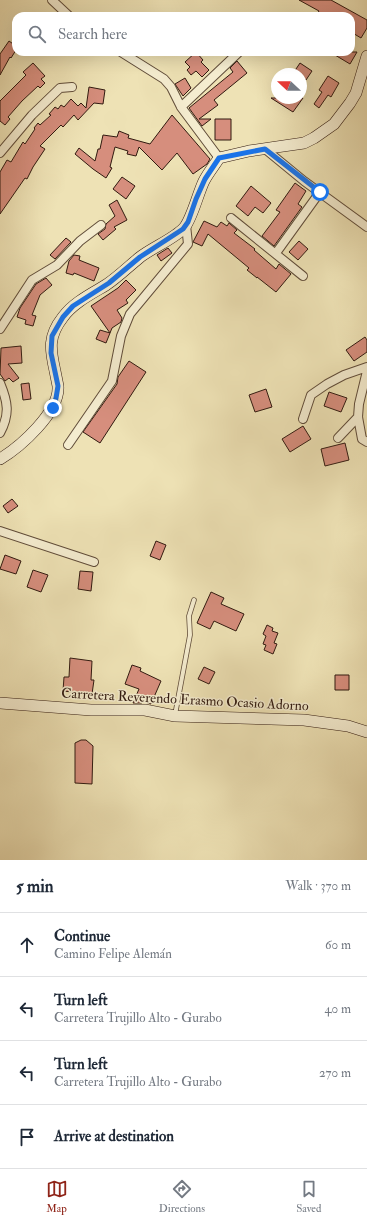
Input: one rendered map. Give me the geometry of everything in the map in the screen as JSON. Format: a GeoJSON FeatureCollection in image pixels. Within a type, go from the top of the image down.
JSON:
{"type":"FeatureCollection","features":[{"type":"Feature","properties":{"kind":"main road"},"geometry":{"type":"LineString","coordinates":[[0,459],[10,453],[30,434],[45,419],[53,408],[58,386],[51,353],[51,340],[63,317],[73,306],[109,283],[140,257],[183,229],[188,222],[205,179],[219,158],[304,143],[334,124],[356,93],[367,56]]}},
{"type":"Feature","properties":{"kind":"main road","name":"Carretera Reverendo Erasmo Ocasio Adorno"},"geometry":{"type":"LineString","coordinates":[[0,703],[91,710],[145,710],[175,716],[304,720],[348,726],[367,732]]}},
{"type":"Feature","properties":{"kind":"street"},"geometry":{"type":"LineString","coordinates":[[52,0],[65,12]]}},
{"type":"Feature","properties":{"kind":"street"},"geometry":{"type":"LineString","coordinates":[[127,56],[164,79],[171,87],[181,107],[219,158]]}},
{"type":"Feature","properties":{"kind":"street"},"geometry":{"type":"LineString","coordinates":[[181,107],[235,56]]}},
{"type":"Feature","properties":{"kind":"street"},"geometry":{"type":"LineString","coordinates":[[0,153],[32,115],[60,88],[72,87]]}},
{"type":"Feature","properties":{"kind":"street"},"geometry":{"type":"LineString","coordinates":[[265,149],[367,227]]}},
{"type":"Feature","properties":{"kind":"street"},"geometry":{"type":"LineString","coordinates":[[276,253],[320,192]]}},
{"type":"Feature","properties":{"kind":"street"},"geometry":{"type":"LineString","coordinates":[[231,218],[303,276]]}},
{"type":"Feature","properties":{"kind":"street"},"geometry":{"type":"LineString","coordinates":[[68,446],[112,381],[121,336],[130,314],[188,244],[186,225]]}},
{"type":"Feature","properties":{"kind":"street"},"geometry":{"type":"LineString","coordinates":[[0,329],[32,280],[57,265],[80,241],[101,226]]}},
{"type":"Feature","properties":{"kind":"street"},"geometry":{"type":"LineString","coordinates":[[303,419],[311,395],[344,375],[367,367]]}},
{"type":"Feature","properties":{"kind":"street"},"geometry":{"type":"LineString","coordinates":[[367,371],[359,404],[358,417],[362,439],[367,442]]}},
{"type":"Feature","properties":{"kind":"street"},"geometry":{"type":"LineString","coordinates":[[0,383],[6,398],[7,414],[0,433]]}},
{"type":"Feature","properties":{"kind":"street"},"geometry":{"type":"LineString","coordinates":[[338,438],[358,417]]}},
{"type":"Feature","properties":{"kind":"street"},"geometry":{"type":"LineString","coordinates":[[0,531],[94,562]]}},
{"type":"Feature","properties":{"kind":"lane"},"geometry":{"type":"LineString","coordinates":[[175,716],[190,635],[189,616],[194,600]]}},
{"type":"Feature","properties":{"kind":"building"},"geometry":{"type":"Polygon","coordinates":[[[299,0],[331,0],[353,12],[318,12],[319,11],[299,0]]]}},
{"type":"Feature","properties":{"kind":"building"},"geometry":{"type":"Polygon","coordinates":[[[355,13],[367,20],[367,28],[361,38],[355,34],[355,13]]]}},
{"type":"Feature","properties":{"kind":"building"},"geometry":{"type":"Polygon","coordinates":[[[9,41],[12,43],[12,56],[11,58],[10,57],[0,75],[0,54],[9,41]]]}},
{"type":"Feature","properties":{"kind":"building"},"geometry":{"type":"Polygon","coordinates":[[[192,56],[200,56],[203,60],[201,62],[209,70],[202,77],[196,71],[191,75],[187,70],[190,67],[185,62],[192,56]]]}},
{"type":"Feature","properties":{"kind":"building"},"geometry":{"type":"Polygon","coordinates":[[[337,56],[355,56],[350,64],[337,56]]]}},
{"type":"Feature","properties":{"kind":"building"},"geometry":{"type":"Polygon","coordinates":[[[237,61],[247,73],[214,100],[218,105],[199,119],[211,119],[202,126],[189,108],[233,72],[230,68],[237,61]]]}},
{"type":"Feature","properties":{"kind":"building"},"geometry":{"type":"Polygon","coordinates":[[[33,63],[45,76],[41,79],[45,83],[40,88],[38,86],[22,101],[8,117],[10,119],[5,125],[0,121],[0,101],[26,75],[23,72],[33,63]]]}},
{"type":"Feature","properties":{"kind":"building"},"geometry":{"type":"Polygon","coordinates":[[[300,63],[312,71],[307,78],[307,68],[297,68],[300,63]]]}},
{"type":"Feature","properties":{"kind":"building"},"geometry":{"type":"Polygon","coordinates":[[[328,76],[339,83],[331,97],[328,95],[319,108],[314,104],[322,92],[319,90],[328,76]]]}},
{"type":"Feature","properties":{"kind":"building"},"geometry":{"type":"Polygon","coordinates":[[[185,78],[191,88],[183,96],[175,84],[185,78]]]}},
{"type":"Feature","properties":{"kind":"building"},"geometry":{"type":"Polygon","coordinates":[[[89,87],[105,90],[103,104],[94,103],[78,120],[74,115],[63,127],[61,125],[40,146],[45,149],[27,179],[25,178],[0,214],[0,172],[7,160],[11,162],[23,142],[25,144],[38,123],[40,125],[51,115],[49,114],[55,107],[58,109],[61,105],[64,107],[71,99],[78,106],[81,103],[86,108],[89,87]]]}},
{"type":"Feature","properties":{"kind":"building"},"geometry":{"type":"Polygon","coordinates":[[[280,104],[299,104],[293,112],[280,104]]]}},
{"type":"Feature","properties":{"kind":"building"},"geometry":{"type":"Polygon","coordinates":[[[172,115],[210,159],[207,164],[193,174],[177,153],[162,170],[139,147],[136,156],[127,154],[128,151],[115,147],[110,167],[112,168],[106,178],[75,154],[79,148],[95,161],[98,149],[100,149],[103,135],[117,137],[119,131],[129,135],[128,138],[150,144],[172,115]]]}},
{"type":"Feature","properties":{"kind":"building"},"geometry":{"type":"Polygon","coordinates":[[[215,119],[231,119],[231,140],[215,140],[215,119]]]}},
{"type":"Feature","properties":{"kind":"building"},"geometry":{"type":"Polygon","coordinates":[[[122,177],[135,186],[126,199],[113,189],[122,177]]]}},
{"type":"Feature","properties":{"kind":"building"},"geometry":{"type":"Polygon","coordinates":[[[295,183],[306,191],[298,204],[302,207],[274,246],[262,236],[280,212],[276,210],[295,183]]]}},
{"type":"Feature","properties":{"kind":"building"},"geometry":{"type":"Polygon","coordinates":[[[251,186],[271,203],[263,213],[255,207],[248,216],[236,206],[251,186]]]}},
{"type":"Feature","properties":{"kind":"building"},"geometry":{"type":"Polygon","coordinates":[[[117,200],[127,220],[114,227],[116,229],[103,240],[98,234],[105,229],[106,224],[115,216],[109,205],[117,200]]]}},
{"type":"Feature","properties":{"kind":"building"},"geometry":{"type":"Polygon","coordinates":[[[204,221],[217,227],[221,222],[227,226],[229,223],[237,230],[234,233],[255,249],[254,250],[276,269],[279,264],[291,274],[276,292],[247,270],[249,268],[208,234],[202,246],[193,242],[204,221]]]}},
{"type":"Feature","properties":{"kind":"building"},"geometry":{"type":"Polygon","coordinates":[[[66,238],[71,242],[55,259],[50,255],[66,238]]]}},
{"type":"Feature","properties":{"kind":"building"},"geometry":{"type":"Polygon","coordinates":[[[299,241],[308,249],[298,260],[289,252],[299,241]]]}},
{"type":"Feature","properties":{"kind":"building"},"geometry":{"type":"Polygon","coordinates":[[[168,248],[172,253],[161,261],[157,255],[168,248]]]}},
{"type":"Feature","properties":{"kind":"building"},"geometry":{"type":"Polygon","coordinates":[[[74,255],[80,256],[79,260],[99,268],[94,281],[74,273],[73,275],[66,273],[69,261],[74,255]]]}},
{"type":"Feature","properties":{"kind":"building"},"geometry":{"type":"Polygon","coordinates":[[[46,278],[52,285],[40,295],[32,315],[36,316],[33,326],[25,324],[26,320],[17,317],[20,308],[36,284],[46,278]]]}},
{"type":"Feature","properties":{"kind":"building"},"geometry":{"type":"Polygon","coordinates":[[[126,280],[136,290],[126,300],[128,303],[117,310],[122,318],[121,322],[112,328],[110,333],[91,306],[118,288],[126,280]]]}},
{"type":"Feature","properties":{"kind":"building"},"geometry":{"type":"Polygon","coordinates":[[[100,330],[110,333],[106,343],[96,339],[100,330]]]}},
{"type":"Feature","properties":{"kind":"building"},"geometry":{"type":"Polygon","coordinates":[[[365,337],[367,340],[367,352],[354,361],[346,350],[365,337]]]}},
{"type":"Feature","properties":{"kind":"building"},"geometry":{"type":"Polygon","coordinates":[[[21,346],[22,363],[8,364],[19,378],[13,382],[9,378],[5,381],[0,374],[1,348],[21,346]]]}},
{"type":"Feature","properties":{"kind":"building"},"geometry":{"type":"Polygon","coordinates":[[[129,361],[146,372],[100,443],[83,432],[117,384],[118,377],[129,361]]]}},
{"type":"Feature","properties":{"kind":"building"},"geometry":{"type":"Polygon","coordinates":[[[29,383],[31,399],[23,400],[21,384],[29,383]]]}},
{"type":"Feature","properties":{"kind":"building"},"geometry":{"type":"Polygon","coordinates":[[[266,389],[272,407],[255,412],[249,395],[266,389]]]}},
{"type":"Feature","properties":{"kind":"building"},"geometry":{"type":"Polygon","coordinates":[[[329,392],[347,398],[341,412],[324,406],[329,392]]]}},
{"type":"Feature","properties":{"kind":"building"},"geometry":{"type":"Polygon","coordinates":[[[303,426],[311,439],[290,452],[282,439],[303,426]]]}},
{"type":"Feature","properties":{"kind":"building"},"geometry":{"type":"Polygon","coordinates":[[[345,443],[349,460],[325,466],[321,449],[345,443]]]}},
{"type":"Feature","properties":{"kind":"building"},"geometry":{"type":"Polygon","coordinates":[[[12,499],[18,506],[8,513],[3,506],[12,499]]]}},
{"type":"Feature","properties":{"kind":"building"},"geometry":{"type":"Polygon","coordinates":[[[156,541],[166,545],[160,560],[150,556],[156,541]]]}},
{"type":"Feature","properties":{"kind":"building"},"geometry":{"type":"Polygon","coordinates":[[[5,555],[21,561],[16,574],[0,569],[5,555]]]}},
{"type":"Feature","properties":{"kind":"building"},"geometry":{"type":"Polygon","coordinates":[[[33,570],[48,575],[41,592],[27,587],[33,570]]]}},
{"type":"Feature","properties":{"kind":"building"},"geometry":{"type":"Polygon","coordinates":[[[80,571],[93,572],[91,591],[78,589],[80,571]]]}},
{"type":"Feature","properties":{"kind":"building"},"geometry":{"type":"Polygon","coordinates":[[[211,592],[224,598],[221,604],[244,614],[236,631],[214,621],[210,629],[197,623],[211,592]]]}},
{"type":"Feature","properties":{"kind":"building"},"geometry":{"type":"Polygon","coordinates":[[[267,625],[273,628],[272,631],[278,633],[274,643],[277,644],[273,654],[264,650],[266,645],[263,644],[266,636],[263,634],[267,625]]]}},
{"type":"Feature","properties":{"kind":"building"},"geometry":{"type":"Polygon","coordinates":[[[70,658],[92,661],[91,680],[94,680],[92,694],[63,691],[64,677],[69,677],[70,658]]]}},
{"type":"Feature","properties":{"kind":"building"},"geometry":{"type":"Polygon","coordinates":[[[132,665],[141,668],[140,671],[161,681],[151,704],[142,701],[142,703],[133,703],[139,689],[125,684],[132,665]]]}},
{"type":"Feature","properties":{"kind":"building"},"geometry":{"type":"Polygon","coordinates":[[[204,667],[215,672],[209,684],[198,679],[204,667]]]}},
{"type":"Feature","properties":{"kind":"building"},"geometry":{"type":"Polygon","coordinates":[[[335,675],[349,675],[349,690],[335,690],[335,675]]]}},
{"type":"Feature","properties":{"kind":"building"},"geometry":{"type":"Polygon","coordinates":[[[81,740],[86,740],[93,746],[92,784],[75,783],[75,743],[81,740]]]}},
{"type":"Feature","properties":{"kind":"route"},"geometry":{"type":"LineString","coordinates":[[53,408],[58,386],[51,353],[51,345],[52,336],[63,317],[73,306],[109,283],[140,257],[183,229],[188,222],[205,179],[219,158],[265,149],[320,192]]}}]}
